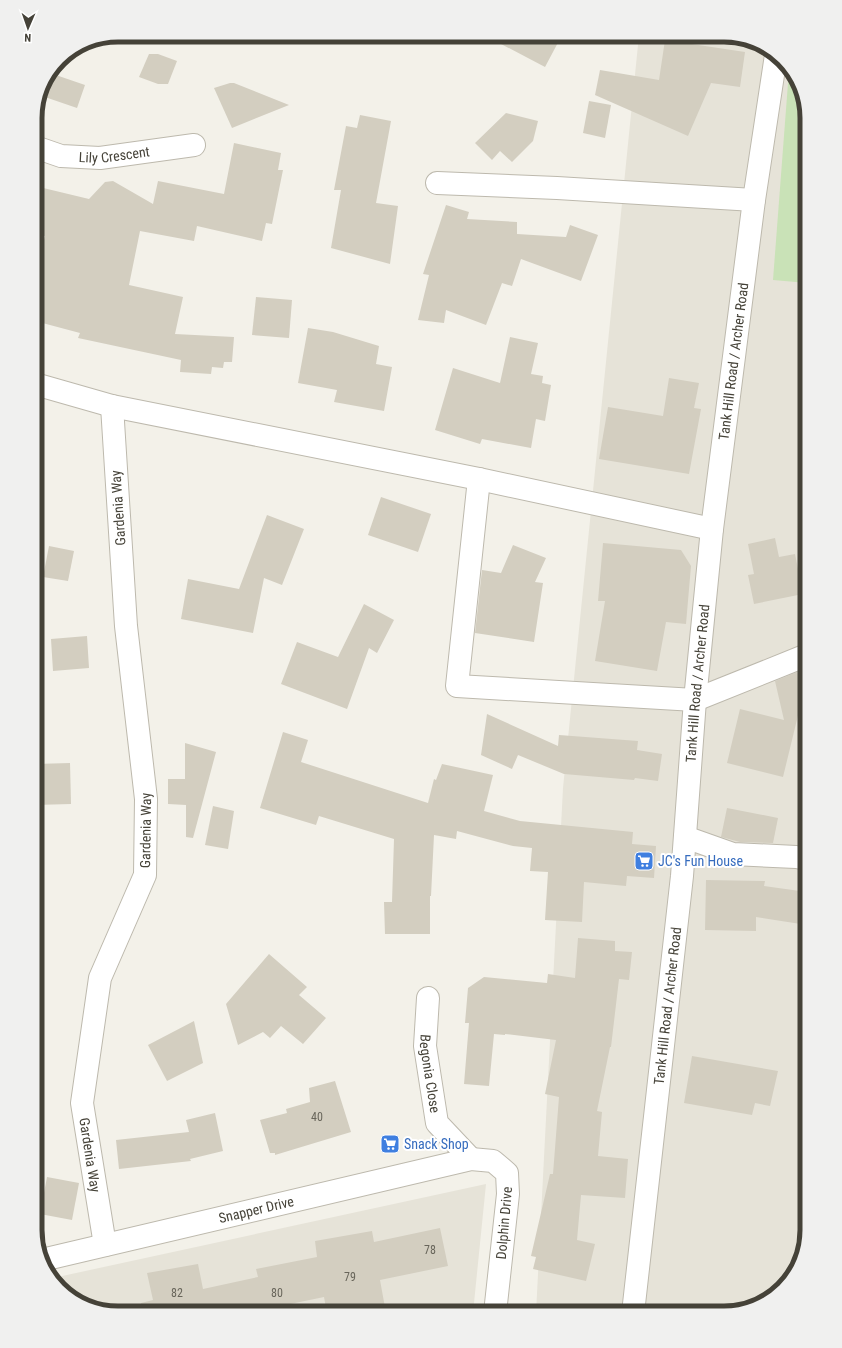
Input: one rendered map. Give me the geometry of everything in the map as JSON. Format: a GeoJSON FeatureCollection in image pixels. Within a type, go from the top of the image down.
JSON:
{"type":"FeatureCollection","features":[{"type":"Feature","properties":{"kind":"street","name":"Tank Hill Road / Archer Road"},"geometry":{"type":"LineString","coordinates":[[634,1306],[682,876],[695,700],[712,529],[754,200],[775,62]]}},
{"type":"Feature","properties":{"kind":"street","name":"Lily Crescent"},"geometry":{"type":"LineString","coordinates":[[42,149],[61,156],[100,158],[194,145]]}},
{"type":"Feature","properties":{"kind":"street"},"geometry":{"type":"LineString","coordinates":[[437,183],[565,188],[754,200]]}},
{"type":"Feature","properties":{"kind":"street"},"geometry":{"type":"LineString","coordinates":[[42,386],[112,406],[479,479],[712,529]]}},
{"type":"Feature","properties":{"kind":"street","name":"Gardenia Way"},"geometry":{"type":"LineString","coordinates":[[105,1245],[82,1103],[100,978],[145,875],[146,807],[126,626],[112,406]]}},
{"type":"Feature","properties":{"kind":"street"},"geometry":{"type":"LineString","coordinates":[[479,479],[457,686],[695,700],[800,658]]}},
{"type":"Feature","properties":{"kind":"street"},"geometry":{"type":"LineString","coordinates":[[685,837],[733,854],[800,857]]}},
{"type":"Feature","properties":{"kind":"street","name":"Begonia Close"},"geometry":{"type":"LineString","coordinates":[[428,998],[425,1046],[438,1123],[471,1159]]}},
{"type":"Feature","properties":{"kind":"street","name":"Snapper Drive"},"geometry":{"type":"LineString","coordinates":[[48,1259],[471,1159]]}},
{"type":"Feature","properties":{"kind":"street","name":"Dolphin Drive"},"geometry":{"type":"LineString","coordinates":[[471,1159],[493,1161],[507,1173],[508,1194],[496,1306]]}},
{"type":"Feature","properties":{"kind":"shaded area"},"geometry":{"type":"Polygon","coordinates":[[[638,42],[739,43],[758,50],[781,68],[794,89],[800,118],[800,1230],[797,1250],[790,1268],[778,1284],[758,1298],[749,1302],[729,1306],[536,1306],[563,788],[638,42]]]}},
{"type":"Feature","properties":{"kind":"shaded area"},"geometry":{"type":"Polygon","coordinates":[[[486,1184],[474,1306],[113,1306],[103,1305],[84,1298],[68,1287],[59,1277],[486,1184]]]}},
{"type":"Feature","properties":{"kind":"green space"},"geometry":{"type":"Polygon","coordinates":[[[788,78],[797,98],[800,118],[800,282],[773,280],[788,78]]]}},
{"type":"Feature","properties":{"kind":"building"},"geometry":{"type":"Polygon","coordinates":[[[497,42],[558,42],[545,67],[497,42]]]}},
{"type":"Feature","properties":{"kind":"building"},"geometry":{"type":"Polygon","coordinates":[[[665,42],[678,42],[745,52],[740,87],[711,83],[688,136],[595,95],[600,70],[659,80],[665,42]]]}},
{"type":"Feature","properties":{"kind":"building"},"geometry":{"type":"Polygon","coordinates":[[[149,54],[158,54],[177,61],[168,84],[158,84],[139,77],[149,54]]]}},
{"type":"Feature","properties":{"kind":"building"},"geometry":{"type":"Polygon","coordinates":[[[56,75],[85,85],[77,108],[45,97],[50,84],[56,75]]]}},
{"type":"Feature","properties":{"kind":"building"},"geometry":{"type":"Polygon","coordinates":[[[234,83],[289,105],[232,128],[214,88],[234,83]]]}},
{"type":"Feature","properties":{"kind":"building"},"geometry":{"type":"Polygon","coordinates":[[[589,101],[611,105],[605,138],[583,133],[589,101]]]}},
{"type":"Feature","properties":{"kind":"building"},"geometry":{"type":"Polygon","coordinates":[[[506,113],[538,121],[533,141],[512,162],[500,151],[492,160],[475,143],[506,113]]]}},
{"type":"Feature","properties":{"kind":"building"},"geometry":{"type":"Polygon","coordinates":[[[360,115],[391,121],[376,203],[398,206],[390,264],[331,248],[341,190],[334,190],[346,126],[357,128],[360,115]]]}},
{"type":"Feature","properties":{"kind":"building"},"geometry":{"type":"Polygon","coordinates":[[[234,143],[281,153],[278,170],[283,170],[272,224],[266,223],[262,241],[197,226],[194,241],[140,231],[129,285],[183,297],[175,334],[234,337],[232,362],[224,362],[223,368],[212,367],[211,374],[180,372],[181,360],[78,338],[80,333],[42,323],[42,247],[45,236],[42,235],[42,188],[89,199],[105,182],[113,181],[153,204],[158,181],[224,194],[234,143]]]}},
{"type":"Feature","properties":{"kind":"building"},"geometry":{"type":"Polygon","coordinates":[[[446,205],[469,212],[467,219],[517,222],[517,234],[566,237],[570,225],[598,235],[581,281],[521,259],[512,286],[502,283],[486,325],[446,310],[444,323],[418,320],[429,275],[423,274],[446,205]]]}},
{"type":"Feature","properties":{"kind":"building"},"geometry":{"type":"Polygon","coordinates":[[[256,297],[292,300],[289,338],[252,335],[256,297]]]}},
{"type":"Feature","properties":{"kind":"building"},"geometry":{"type":"Polygon","coordinates":[[[308,328],[333,332],[379,346],[376,364],[392,367],[384,411],[334,402],[337,390],[298,383],[308,328]]]}},
{"type":"Feature","properties":{"kind":"building"},"geometry":{"type":"Polygon","coordinates":[[[510,337],[538,343],[531,374],[543,376],[542,383],[551,385],[545,421],[536,419],[531,448],[482,439],[480,444],[435,430],[453,368],[500,383],[510,337]]]}},
{"type":"Feature","properties":{"kind":"building"},"geometry":{"type":"Polygon","coordinates":[[[669,378],[699,383],[694,408],[701,409],[689,474],[599,459],[608,407],[663,416],[669,378]]]}},
{"type":"Feature","properties":{"kind":"building"},"geometry":{"type":"Polygon","coordinates":[[[381,497],[431,514],[418,552],[368,535],[381,497]]]}},
{"type":"Feature","properties":{"kind":"building"},"geometry":{"type":"Polygon","coordinates":[[[267,515],[304,529],[282,585],[264,578],[253,633],[181,619],[188,579],[239,589],[267,515]]]}},
{"type":"Feature","properties":{"kind":"building"},"geometry":{"type":"Polygon","coordinates":[[[775,538],[779,557],[795,554],[800,579],[800,595],[754,604],[748,575],[754,574],[748,544],[775,538]]]}},
{"type":"Feature","properties":{"kind":"building"},"geometry":{"type":"Polygon","coordinates":[[[603,543],[681,550],[691,566],[686,624],[666,622],[657,671],[595,661],[605,601],[598,601],[603,543]]]}},
{"type":"Feature","properties":{"kind":"building"},"geometry":{"type":"Polygon","coordinates":[[[513,545],[546,558],[535,582],[543,583],[534,642],[475,633],[482,570],[501,573],[513,545]]]}},
{"type":"Feature","properties":{"kind":"building"},"geometry":{"type":"Polygon","coordinates":[[[49,546],[74,551],[68,581],[43,577],[49,546]]]}},
{"type":"Feature","properties":{"kind":"building"},"geometry":{"type":"Polygon","coordinates":[[[364,604],[394,620],[377,653],[369,648],[347,709],[281,684],[297,642],[338,657],[364,604]]]}},
{"type":"Feature","properties":{"kind":"building"},"geometry":{"type":"Polygon","coordinates":[[[87,636],[89,668],[53,671],[51,639],[87,636]]]}},
{"type":"Feature","properties":{"kind":"building"},"geometry":{"type":"Polygon","coordinates":[[[800,671],[800,707],[783,777],[727,763],[740,709],[784,720],[775,681],[800,671]]]}},
{"type":"Feature","properties":{"kind":"building"},"geometry":{"type":"Polygon","coordinates":[[[487,714],[558,746],[559,735],[638,741],[637,750],[662,754],[658,781],[635,778],[634,780],[564,774],[518,755],[512,769],[481,755],[487,714]]]}},
{"type":"Feature","properties":{"kind":"building"},"geometry":{"type":"Polygon","coordinates":[[[283,732],[308,740],[301,762],[428,803],[434,779],[436,780],[442,764],[493,775],[484,811],[520,821],[633,832],[632,844],[656,846],[654,878],[627,876],[626,886],[584,882],[582,922],[545,920],[548,872],[530,871],[532,848],[513,846],[457,831],[456,839],[434,835],[430,896],[430,934],[385,934],[384,902],[392,902],[394,839],[319,816],[316,825],[260,808],[283,732]]]}},
{"type":"Feature","properties":{"kind":"building"},"geometry":{"type":"Polygon","coordinates":[[[185,743],[216,752],[193,838],[186,837],[186,805],[168,804],[168,779],[185,779],[185,743]]]}},
{"type":"Feature","properties":{"kind":"building"},"geometry":{"type":"Polygon","coordinates":[[[70,763],[71,804],[42,805],[42,764],[70,763]]]}},
{"type":"Feature","properties":{"kind":"building"},"geometry":{"type":"Polygon","coordinates":[[[213,806],[234,811],[228,849],[205,845],[213,806]]]}},
{"type":"Feature","properties":{"kind":"building"},"geometry":{"type":"Polygon","coordinates":[[[727,808],[778,818],[773,843],[740,842],[721,837],[727,808]]]}},
{"type":"Feature","properties":{"kind":"building"},"geometry":{"type":"Polygon","coordinates":[[[706,880],[765,881],[764,886],[800,891],[800,924],[756,917],[756,931],[705,930],[706,880]]]}},
{"type":"Feature","properties":{"kind":"building"},"geometry":{"type":"Polygon","coordinates":[[[578,938],[615,941],[615,951],[632,952],[629,980],[619,979],[611,1047],[597,1111],[602,1112],[598,1156],[628,1159],[625,1198],[581,1195],[577,1240],[595,1244],[586,1281],[533,1269],[536,1257],[531,1256],[550,1174],[553,1174],[559,1097],[545,1094],[556,1040],[494,1034],[489,1086],[464,1084],[469,1023],[465,1023],[468,988],[484,977],[547,983],[548,974],[575,978],[578,938]]]}},
{"type":"Feature","properties":{"kind":"building"},"geometry":{"type":"Polygon","coordinates":[[[269,954],[307,987],[299,995],[326,1018],[303,1044],[281,1026],[270,1038],[263,1032],[238,1045],[226,1004],[269,954]]]}},
{"type":"Feature","properties":{"kind":"building"},"geometry":{"type":"Polygon","coordinates":[[[194,1021],[203,1063],[167,1081],[148,1045],[194,1021]]]}},
{"type":"Feature","properties":{"kind":"building"},"geometry":{"type":"Polygon","coordinates":[[[692,1056],[778,1071],[770,1106],[755,1103],[752,1115],[684,1103],[692,1056]]]}},
{"type":"Feature","properties":{"kind":"building"},"geometry":{"type":"Polygon","coordinates":[[[335,1081],[351,1132],[275,1155],[275,1153],[270,1153],[260,1120],[287,1113],[286,1109],[310,1102],[309,1088],[335,1081]]]}},
{"type":"Feature","properties":{"kind":"building"},"geometry":{"type":"Polygon","coordinates":[[[215,1113],[223,1151],[190,1159],[191,1161],[119,1169],[116,1140],[189,1132],[186,1120],[215,1113]]]}},
{"type":"Feature","properties":{"kind":"building"},"geometry":{"type":"Polygon","coordinates":[[[47,1177],[79,1183],[72,1220],[42,1214],[42,1203],[47,1177]]]}},
{"type":"Feature","properties":{"kind":"building"},"geometry":{"type":"Polygon","coordinates":[[[440,1228],[448,1266],[380,1280],[385,1306],[326,1306],[324,1297],[281,1306],[141,1306],[141,1303],[153,1300],[147,1273],[198,1264],[203,1289],[258,1277],[256,1269],[317,1257],[315,1241],[372,1231],[374,1242],[440,1228]]]}},
{"type":"Feature","properties":{"kind":"place","name":"JC's Fun House"},"geometry":{"type":"Point","coordinates":[644,861]}},
{"type":"Feature","properties":{"kind":"place","name":"Snack Shop"},"geometry":{"type":"Point","coordinates":[390,1144]}}]}
